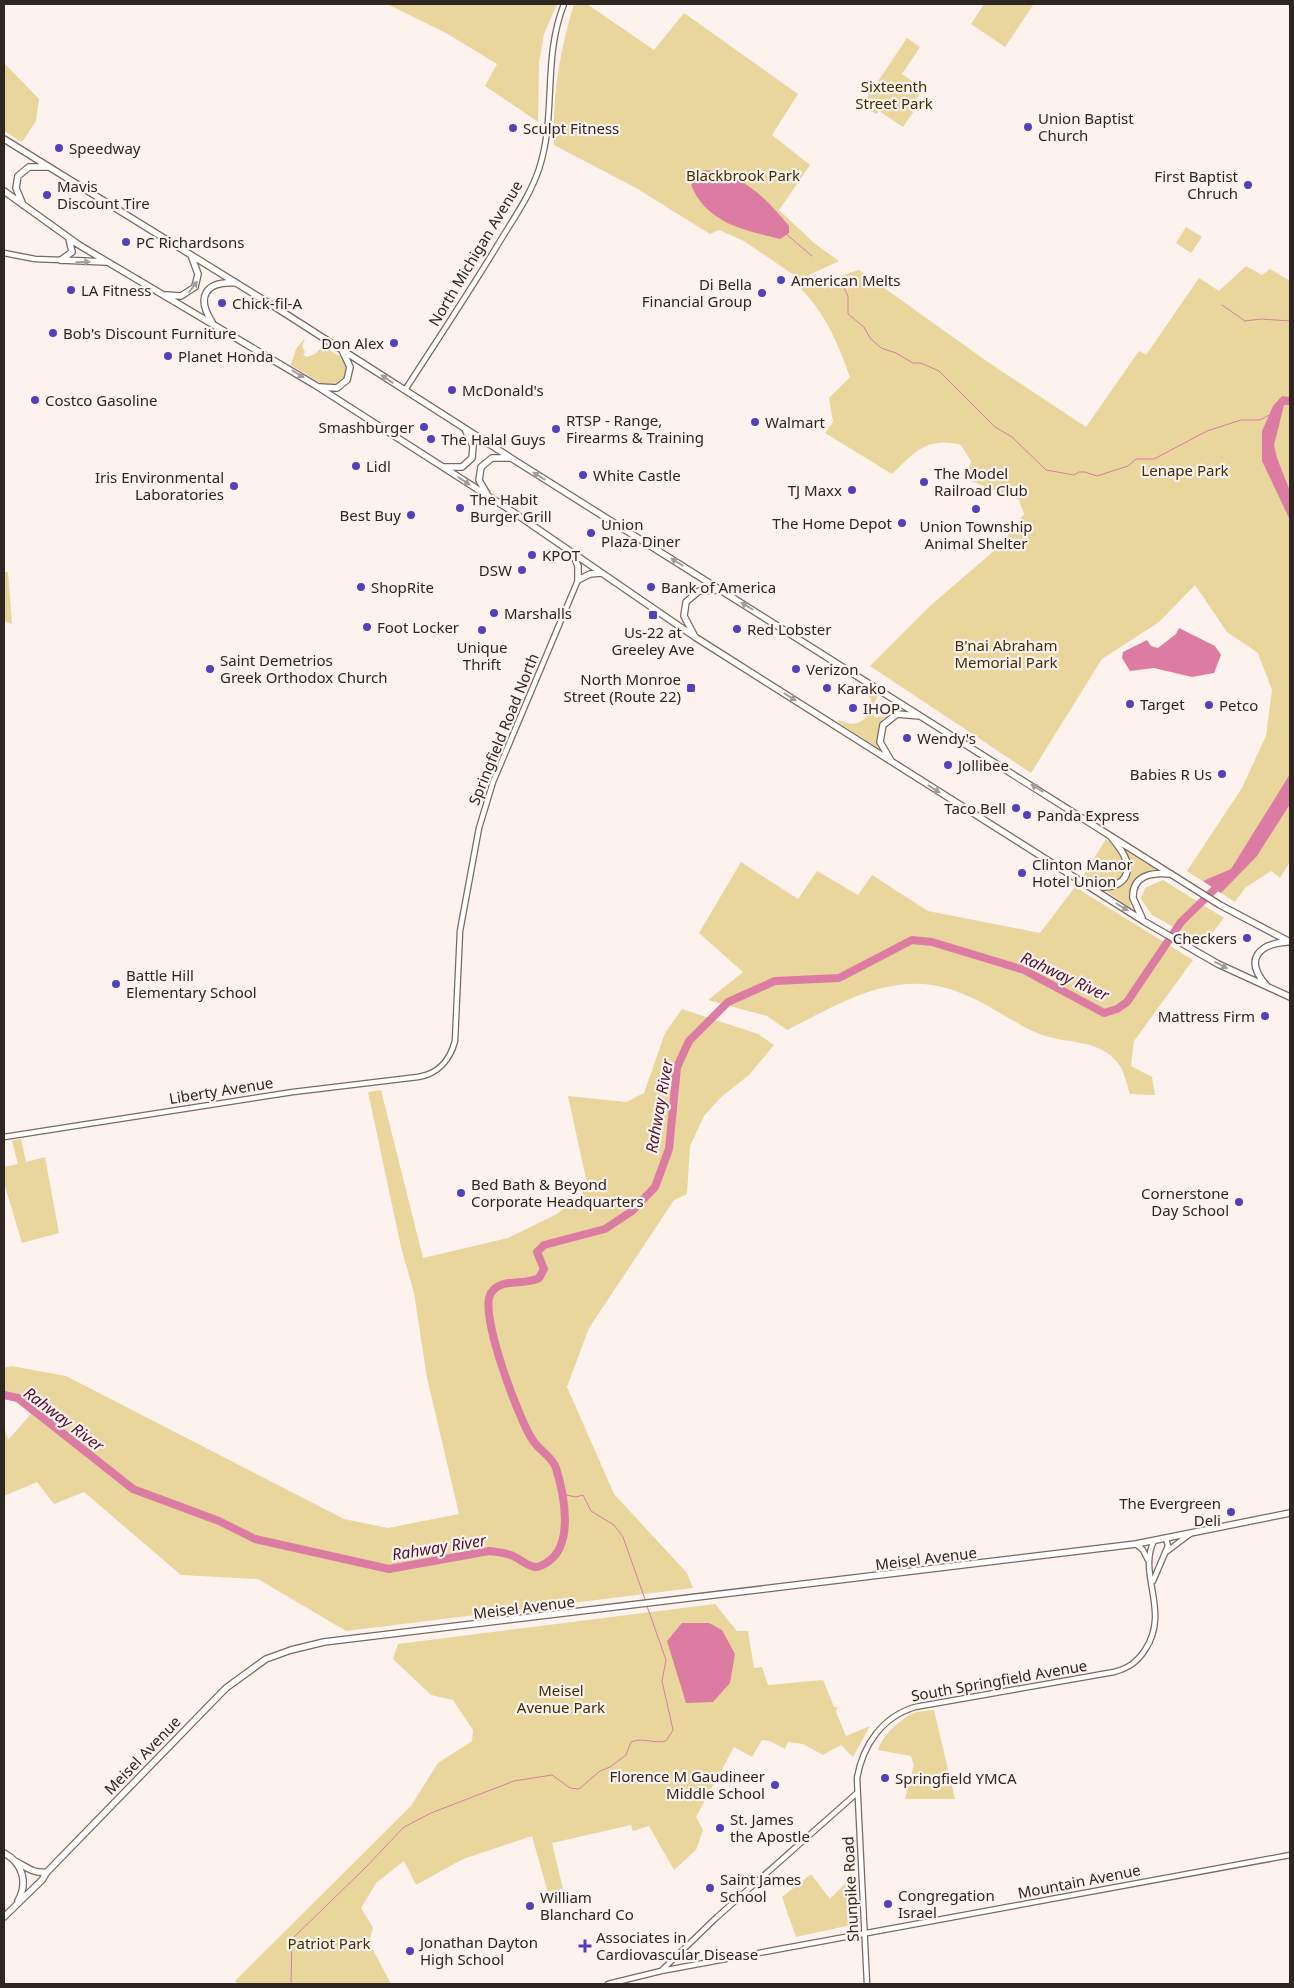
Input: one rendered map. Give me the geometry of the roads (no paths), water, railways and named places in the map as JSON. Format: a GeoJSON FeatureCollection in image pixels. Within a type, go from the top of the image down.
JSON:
{"type":"FeatureCollection","features":[{"type":"Feature","properties":{"kind":"main road"},"geometry":{"type":"LineString","coordinates":[[4,139],[238,283],[464,429],[1108,832],[1211,899],[1242,918],[1290,942]]}},
{"type":"Feature","properties":{"kind":"main road"},"geometry":{"type":"LineString","coordinates":[[24,207],[16,188],[19,174],[31,167],[49,167]]}},
{"type":"Feature","properties":{"kind":"main road"},"geometry":{"type":"LineString","coordinates":[[4,191],[68,238],[213,323],[317,387],[489,497],[696,637],[1144,922],[1178,942],[1290,997]]}},
{"type":"Feature","properties":{"kind":"main road"},"geometry":{"type":"LineString","coordinates":[[61,260],[69,256],[72,251],[68,238]]}},
{"type":"Feature","properties":{"kind":"main road"},"geometry":{"type":"LineString","coordinates":[[162,294],[181,296],[193,289],[198,274],[191,255]]}},
{"type":"Feature","properties":{"kind":"main road"},"geometry":{"type":"LineString","coordinates":[[61,260],[106,262]]}},
{"type":"Feature","properties":{"kind":"main road"},"geometry":{"type":"LineString","coordinates":[[213,323],[204,305],[206,292],[218,284],[238,283]]}},
{"type":"Feature","properties":{"kind":"main road"},"geometry":{"type":"LineString","coordinates":[[317,387],[337,388],[347,380],[350,367],[341,348]]}},
{"type":"Feature","properties":{"kind":"main road"},"geometry":{"type":"LineString","coordinates":[[440,466],[462,467],[472,458],[473,446],[464,429]]}},
{"type":"Feature","properties":{"kind":"main road"},"geometry":{"type":"LineString","coordinates":[[489,497],[479,480],[481,467],[492,458],[511,458]]}},
{"type":"Feature","properties":{"kind":"main road"},"geometry":{"type":"LineString","coordinates":[[572,552],[578,566],[578,580],[590,574],[602,573]]}},
{"type":"Feature","properties":{"kind":"main road"},"geometry":{"type":"LineString","coordinates":[[696,637],[685,619],[684,610],[686,602],[699,591],[723,590]]}},
{"type":"Feature","properties":{"kind":"main road"},"geometry":{"type":"LineString","coordinates":[[893,762],[880,742],[883,725],[897,714],[922,716]]}},
{"type":"Feature","properties":{"kind":"main road"},"geometry":{"type":"LineString","coordinates":[[1082,882],[1098,888],[1110,888],[1124,879],[1127,869],[1125,859],[1108,832]]}},
{"type":"Feature","properties":{"kind":"main road"},"geometry":{"type":"LineString","coordinates":[[1144,922],[1133,901],[1136,885],[1142,877],[1150,874],[1173,874]]}},
{"type":"Feature","properties":{"kind":"main road"},"geometry":{"type":"LineString","coordinates":[[1267,987],[1256,970],[1257,955],[1267,945],[1290,942]]}},
{"type":"Feature","properties":{"kind":"main road"},"geometry":{"type":"LineString","coordinates":[[1154,1541],[1290,1513]]}},
{"type":"Feature","properties":{"kind":"main road","name":"Meisel Avenue"},"geometry":{"type":"LineString","coordinates":[[4,1917],[42,1880],[47,1872],[226,1688],[266,1659],[285,1652],[324,1642],[1154,1541]]}},
{"type":"Feature","properties":{"kind":"main road"},"geometry":{"type":"LineString","coordinates":[[4,1853],[31,1871],[47,1872]]}},
{"type":"Feature","properties":{"kind":"main road"},"geometry":{"type":"LineString","coordinates":[[16,1861],[24,1878],[24,1888],[17,1903]]}},
{"type":"Feature","properties":{"kind":"street","name":"North Michigan Avenue"},"geometry":{"type":"LineString","coordinates":[[405,390],[475,282],[523,203],[537,174],[547,134],[551,50],[564,4]]}},
{"type":"Feature","properties":{"kind":"street"},"geometry":{"type":"LineString","coordinates":[[4,253],[34,259],[61,260]]}},
{"type":"Feature","properties":{"kind":"street","name":"Springfield Road North"},"geometry":{"type":"LineString","coordinates":[[440,1067],[450,1055],[455,1041],[459,940],[483,812],[493,782],[578,580]]}},
{"type":"Feature","properties":{"kind":"street","name":"Liberty Avenue"},"geometry":{"type":"LineString","coordinates":[[4,1137],[293,1092],[422,1077],[440,1067]]}},
{"type":"Feature","properties":{"kind":"street"},"geometry":{"type":"LineString","coordinates":[[1165,1553],[1192,1533]]}},
{"type":"Feature","properties":{"kind":"street","name":"South Springfield Avenue"},"geometry":{"type":"LineString","coordinates":[[1153,1581],[1168,1546],[1166,1539]]}},
{"type":"Feature","properties":{"kind":"street","name":"South Springfield Avenue"},"geometry":{"type":"LineString","coordinates":[[857,1793],[858,1768],[869,1742],[887,1721],[901,1711],[1114,1672],[1129,1667],[1142,1654],[1153,1634],[1156,1613],[1149,1563],[1150,1549],[1154,1541]]}},
{"type":"Feature","properties":{"kind":"street"},"geometry":{"type":"LineString","coordinates":[[1136,1544],[1147,1555],[1149,1563]]}},
{"type":"Feature","properties":{"kind":"street"},"geometry":{"type":"LineString","coordinates":[[661,1971],[717,1917],[857,1793]]}},
{"type":"Feature","properties":{"kind":"street","name":"Shunpike Road"},"geometry":{"type":"LineString","coordinates":[[857,1793],[867,1984]]}},
{"type":"Feature","properties":{"kind":"street","name":"Mountain Avenue"},"geometry":{"type":"LineString","coordinates":[[608,1984],[661,1971],[1290,1855]]}},
{"type":"Feature","properties":{"kind":"waterway"},"geometry":{"type":"LineString","coordinates":[[786,234],[812,256]]}},
{"type":"Feature","properties":{"kind":"waterway"},"geometry":{"type":"LineString","coordinates":[[841,282],[848,296],[848,314],[864,327],[870,338],[881,348],[896,353],[913,363],[921,363],[939,371],[995,427],[1012,437],[1046,470],[1074,475],[1079,472],[1085,472],[1097,476],[1128,466],[1136,459],[1154,459],[1207,431],[1241,420],[1260,420],[1271,414]]}},
{"type":"Feature","properties":{"kind":"waterway"},"geometry":{"type":"LineString","coordinates":[[1222,305],[1245,321],[1261,319],[1290,321]]}},
{"type":"Feature","properties":{"kind":"waterway","name":"Rahway River"},"geometry":{"type":"LineString","coordinates":[[4,1395],[18,1398],[133,1489],[219,1521],[255,1539],[389,1569],[489,1551],[502,1552],[532,1566],[541,1566],[557,1553],[562,1543],[565,1518],[562,1491],[554,1464],[532,1439],[510,1389],[490,1321],[488,1304],[491,1293],[495,1288],[507,1283],[539,1278],[544,1269],[537,1252],[544,1245],[605,1229],[632,1211],[655,1187],[669,1149],[677,1067],[689,1041],[728,1002],[775,981],[839,978],[912,940],[932,942],[1024,970],[1104,1013],[1117,1009],[1127,1002],[1181,922],[1222,882]]}},
{"type":"Feature","properties":{"kind":"waterway"},"geometry":{"type":"LineString","coordinates":[[561,1494],[576,1497],[583,1495],[591,1511],[614,1525],[623,1537],[646,1602]]}},
{"type":"Feature","properties":{"kind":"waterway"},"geometry":{"type":"LineString","coordinates":[[291,1984],[292,1939],[404,1827],[431,1813],[514,1781],[552,1775],[570,1788],[579,1789],[600,1771],[610,1767],[626,1755],[631,1742],[640,1740],[666,1741],[673,1730],[662,1681],[666,1660],[647,1606]]}},
{"type":"Feature","properties":{"kind":"place","name":"Union Baptist Church"},"geometry":{"type":"Point","coordinates":[1028,127]}},
{"type":"Feature","properties":{"kind":"place","name":"Sculpt Fitness"},"geometry":{"type":"Point","coordinates":[513,128]}},
{"type":"Feature","properties":{"kind":"place","name":"Speedway"},"geometry":{"type":"Point","coordinates":[59,148]}},
{"type":"Feature","properties":{"kind":"place","name":"First Baptist Chruch"},"geometry":{"type":"Point","coordinates":[1248,185]}},
{"type":"Feature","properties":{"kind":"place","name":"Mavis Discount Tire"},"geometry":{"type":"Point","coordinates":[47,195]}},
{"type":"Feature","properties":{"kind":"place","name":"PC Richardsons"},"geometry":{"type":"Point","coordinates":[126,242]}},
{"type":"Feature","properties":{"kind":"place","name":"American Melts"},"geometry":{"type":"Point","coordinates":[781,280]}},
{"type":"Feature","properties":{"kind":"place","name":"LA Fitness"},"geometry":{"type":"Point","coordinates":[71,290]}},
{"type":"Feature","properties":{"kind":"place","name":"Di Bella Financial Group"},"geometry":{"type":"Point","coordinates":[762,293]}},
{"type":"Feature","properties":{"kind":"place","name":"Chick-fil-A"},"geometry":{"type":"Point","coordinates":[222,303]}},
{"type":"Feature","properties":{"kind":"place","name":"Bob's Discount Furniture"},"geometry":{"type":"Point","coordinates":[53,333]}},
{"type":"Feature","properties":{"kind":"place","name":"Don Alex"},"geometry":{"type":"Point","coordinates":[394,343]}},
{"type":"Feature","properties":{"kind":"place","name":"Planet Honda"},"geometry":{"type":"Point","coordinates":[168,356]}},
{"type":"Feature","properties":{"kind":"place","name":"McDonald's"},"geometry":{"type":"Point","coordinates":[452,390]}},
{"type":"Feature","properties":{"kind":"place","name":"Costco Gasoline"},"geometry":{"type":"Point","coordinates":[35,400]}},
{"type":"Feature","properties":{"kind":"place","name":"Walmart"},"geometry":{"type":"Point","coordinates":[755,422]}},
{"type":"Feature","properties":{"kind":"place","name":"Smashburger"},"geometry":{"type":"Point","coordinates":[424,427]}},
{"type":"Feature","properties":{"kind":"place","name":"RTSP - Range, Firearms & Training"},"geometry":{"type":"Point","coordinates":[556,429]}},
{"type":"Feature","properties":{"kind":"place","name":"The Halal Guys"},"geometry":{"type":"Point","coordinates":[431,439]}},
{"type":"Feature","properties":{"kind":"place","name":"Lidl"},"geometry":{"type":"Point","coordinates":[356,466]}},
{"type":"Feature","properties":{"kind":"place","name":"White Castle"},"geometry":{"type":"Point","coordinates":[583,475]}},
{"type":"Feature","properties":{"kind":"place","name":"The Model Railroad Club"},"geometry":{"type":"Point","coordinates":[924,482]}},
{"type":"Feature","properties":{"kind":"place","name":"Iris Environmental Laboratories"},"geometry":{"type":"Point","coordinates":[234,486]}},
{"type":"Feature","properties":{"kind":"place","name":"TJ Maxx"},"geometry":{"type":"Point","coordinates":[852,490]}},
{"type":"Feature","properties":{"kind":"place","name":"The Habit Burger Grill"},"geometry":{"type":"Point","coordinates":[460,508]}},
{"type":"Feature","properties":{"kind":"place","name":"Union Township Animal Shelter"},"geometry":{"type":"Point","coordinates":[976,509]}},
{"type":"Feature","properties":{"kind":"place","name":"Best Buy"},"geometry":{"type":"Point","coordinates":[411,515]}},
{"type":"Feature","properties":{"kind":"place","name":"The Home Depot"},"geometry":{"type":"Point","coordinates":[902,523]}},
{"type":"Feature","properties":{"kind":"place","name":"Union Plaza Diner"},"geometry":{"type":"Point","coordinates":[591,533]}},
{"type":"Feature","properties":{"kind":"place","name":"KPOT"},"geometry":{"type":"Point","coordinates":[532,555]}},
{"type":"Feature","properties":{"kind":"place","name":"DSW"},"geometry":{"type":"Point","coordinates":[522,570]}},
{"type":"Feature","properties":{"kind":"place","name":"ShopRite"},"geometry":{"type":"Point","coordinates":[361,587]}},
{"type":"Feature","properties":{"kind":"place","name":"Bank of America"},"geometry":{"type":"Point","coordinates":[651,587]}},
{"type":"Feature","properties":{"kind":"place","name":"Marshalls"},"geometry":{"type":"Point","coordinates":[494,613]}},
{"type":"Feature","properties":{"kind":"place","name":"Us-22 at Greeley Ave"},"geometry":{"type":"Point","coordinates":[653,615]}},
{"type":"Feature","properties":{"kind":"place","name":"Foot Locker"},"geometry":{"type":"Point","coordinates":[367,627]}},
{"type":"Feature","properties":{"kind":"place","name":"Red Lobster"},"geometry":{"type":"Point","coordinates":[737,629]}},
{"type":"Feature","properties":{"kind":"place","name":"Unique Thrift"},"geometry":{"type":"Point","coordinates":[482,630]}},
{"type":"Feature","properties":{"kind":"place","name":"Saint Demetrios Greek Orthodox Church"},"geometry":{"type":"Point","coordinates":[210,669]}},
{"type":"Feature","properties":{"kind":"place","name":"Verizon"},"geometry":{"type":"Point","coordinates":[796,669]}},
{"type":"Feature","properties":{"kind":"place","name":"North Monroe Street (Route 22)"},"geometry":{"type":"Point","coordinates":[691,688]}},
{"type":"Feature","properties":{"kind":"place","name":"Karako"},"geometry":{"type":"Point","coordinates":[827,688]}},
{"type":"Feature","properties":{"kind":"place","name":"Target"},"geometry":{"type":"Point","coordinates":[1130,704]}},
{"type":"Feature","properties":{"kind":"place","name":"Petco"},"geometry":{"type":"Point","coordinates":[1209,705]}},
{"type":"Feature","properties":{"kind":"place","name":"IHOP"},"geometry":{"type":"Point","coordinates":[853,708]}},
{"type":"Feature","properties":{"kind":"place","name":"Wendy's"},"geometry":{"type":"Point","coordinates":[907,738]}},
{"type":"Feature","properties":{"kind":"place","name":"Jollibee"},"geometry":{"type":"Point","coordinates":[948,765]}},
{"type":"Feature","properties":{"kind":"place","name":"Babies R Us"},"geometry":{"type":"Point","coordinates":[1222,774]}},
{"type":"Feature","properties":{"kind":"place","name":"Taco Bell"},"geometry":{"type":"Point","coordinates":[1016,808]}},
{"type":"Feature","properties":{"kind":"place","name":"Panda Express"},"geometry":{"type":"Point","coordinates":[1027,815]}},
{"type":"Feature","properties":{"kind":"place","name":"Clinton Manor Hotel Union"},"geometry":{"type":"Point","coordinates":[1022,873]}},
{"type":"Feature","properties":{"kind":"place","name":"Checkers"},"geometry":{"type":"Point","coordinates":[1247,938]}},
{"type":"Feature","properties":{"kind":"place","name":"Battle Hill Elementary School"},"geometry":{"type":"Point","coordinates":[116,984]}},
{"type":"Feature","properties":{"kind":"place","name":"Mattress Firm"},"geometry":{"type":"Point","coordinates":[1265,1016]}},
{"type":"Feature","properties":{"kind":"place","name":"Bed Bath & Beyond Corporate Headquarters"},"geometry":{"type":"Point","coordinates":[461,1193]}},
{"type":"Feature","properties":{"kind":"place","name":"Cornerstone Day School"},"geometry":{"type":"Point","coordinates":[1239,1202]}},
{"type":"Feature","properties":{"kind":"place","name":"The Evergreen Deli"},"geometry":{"type":"Point","coordinates":[1231,1512]}},
{"type":"Feature","properties":{"kind":"place","name":"Springfield YMCA"},"geometry":{"type":"Point","coordinates":[885,1778]}},
{"type":"Feature","properties":{"kind":"place","name":"Florence M Gaudineer Middle School"},"geometry":{"type":"Point","coordinates":[775,1785]}},
{"type":"Feature","properties":{"kind":"place","name":"St. James the Apostle"},"geometry":{"type":"Point","coordinates":[720,1828]}},
{"type":"Feature","properties":{"kind":"place","name":"Saint James School"},"geometry":{"type":"Point","coordinates":[710,1888]}},
{"type":"Feature","properties":{"kind":"place","name":"Congregation Israel"},"geometry":{"type":"Point","coordinates":[888,1904]}},
{"type":"Feature","properties":{"kind":"place","name":"William Blanchard Co"},"geometry":{"type":"Point","coordinates":[530,1906]}},
{"type":"Feature","properties":{"kind":"place","name":"Associates in Cardiovascular Disease"},"geometry":{"type":"Point","coordinates":[585,1946]}},
{"type":"Feature","properties":{"kind":"place","name":"Jonathan Dayton High School"},"geometry":{"type":"Point","coordinates":[410,1951]}},
{"type":"Feature","properties":{"kind":"park label","name":"Sixteenth Street Park"},"geometry":{"type":"Point","coordinates":[894,94]}},
{"type":"Feature","properties":{"kind":"park label","name":"Blackbrook Park"},"geometry":{"type":"Point","coordinates":[743,175]}},
{"type":"Feature","properties":{"kind":"park label","name":"Lenape Park"},"geometry":{"type":"Point","coordinates":[1185,470]}},
{"type":"Feature","properties":{"kind":"park label","name":"B'nai Abraham Memorial Park"},"geometry":{"type":"Point","coordinates":[1006,654]}},
{"type":"Feature","properties":{"kind":"park label","name":"Meisel Avenue Park"},"geometry":{"type":"Point","coordinates":[561,1698]}},
{"type":"Feature","properties":{"kind":"park label","name":"Patriot Park"},"geometry":{"type":"Point","coordinates":[329,1943]}}]}
